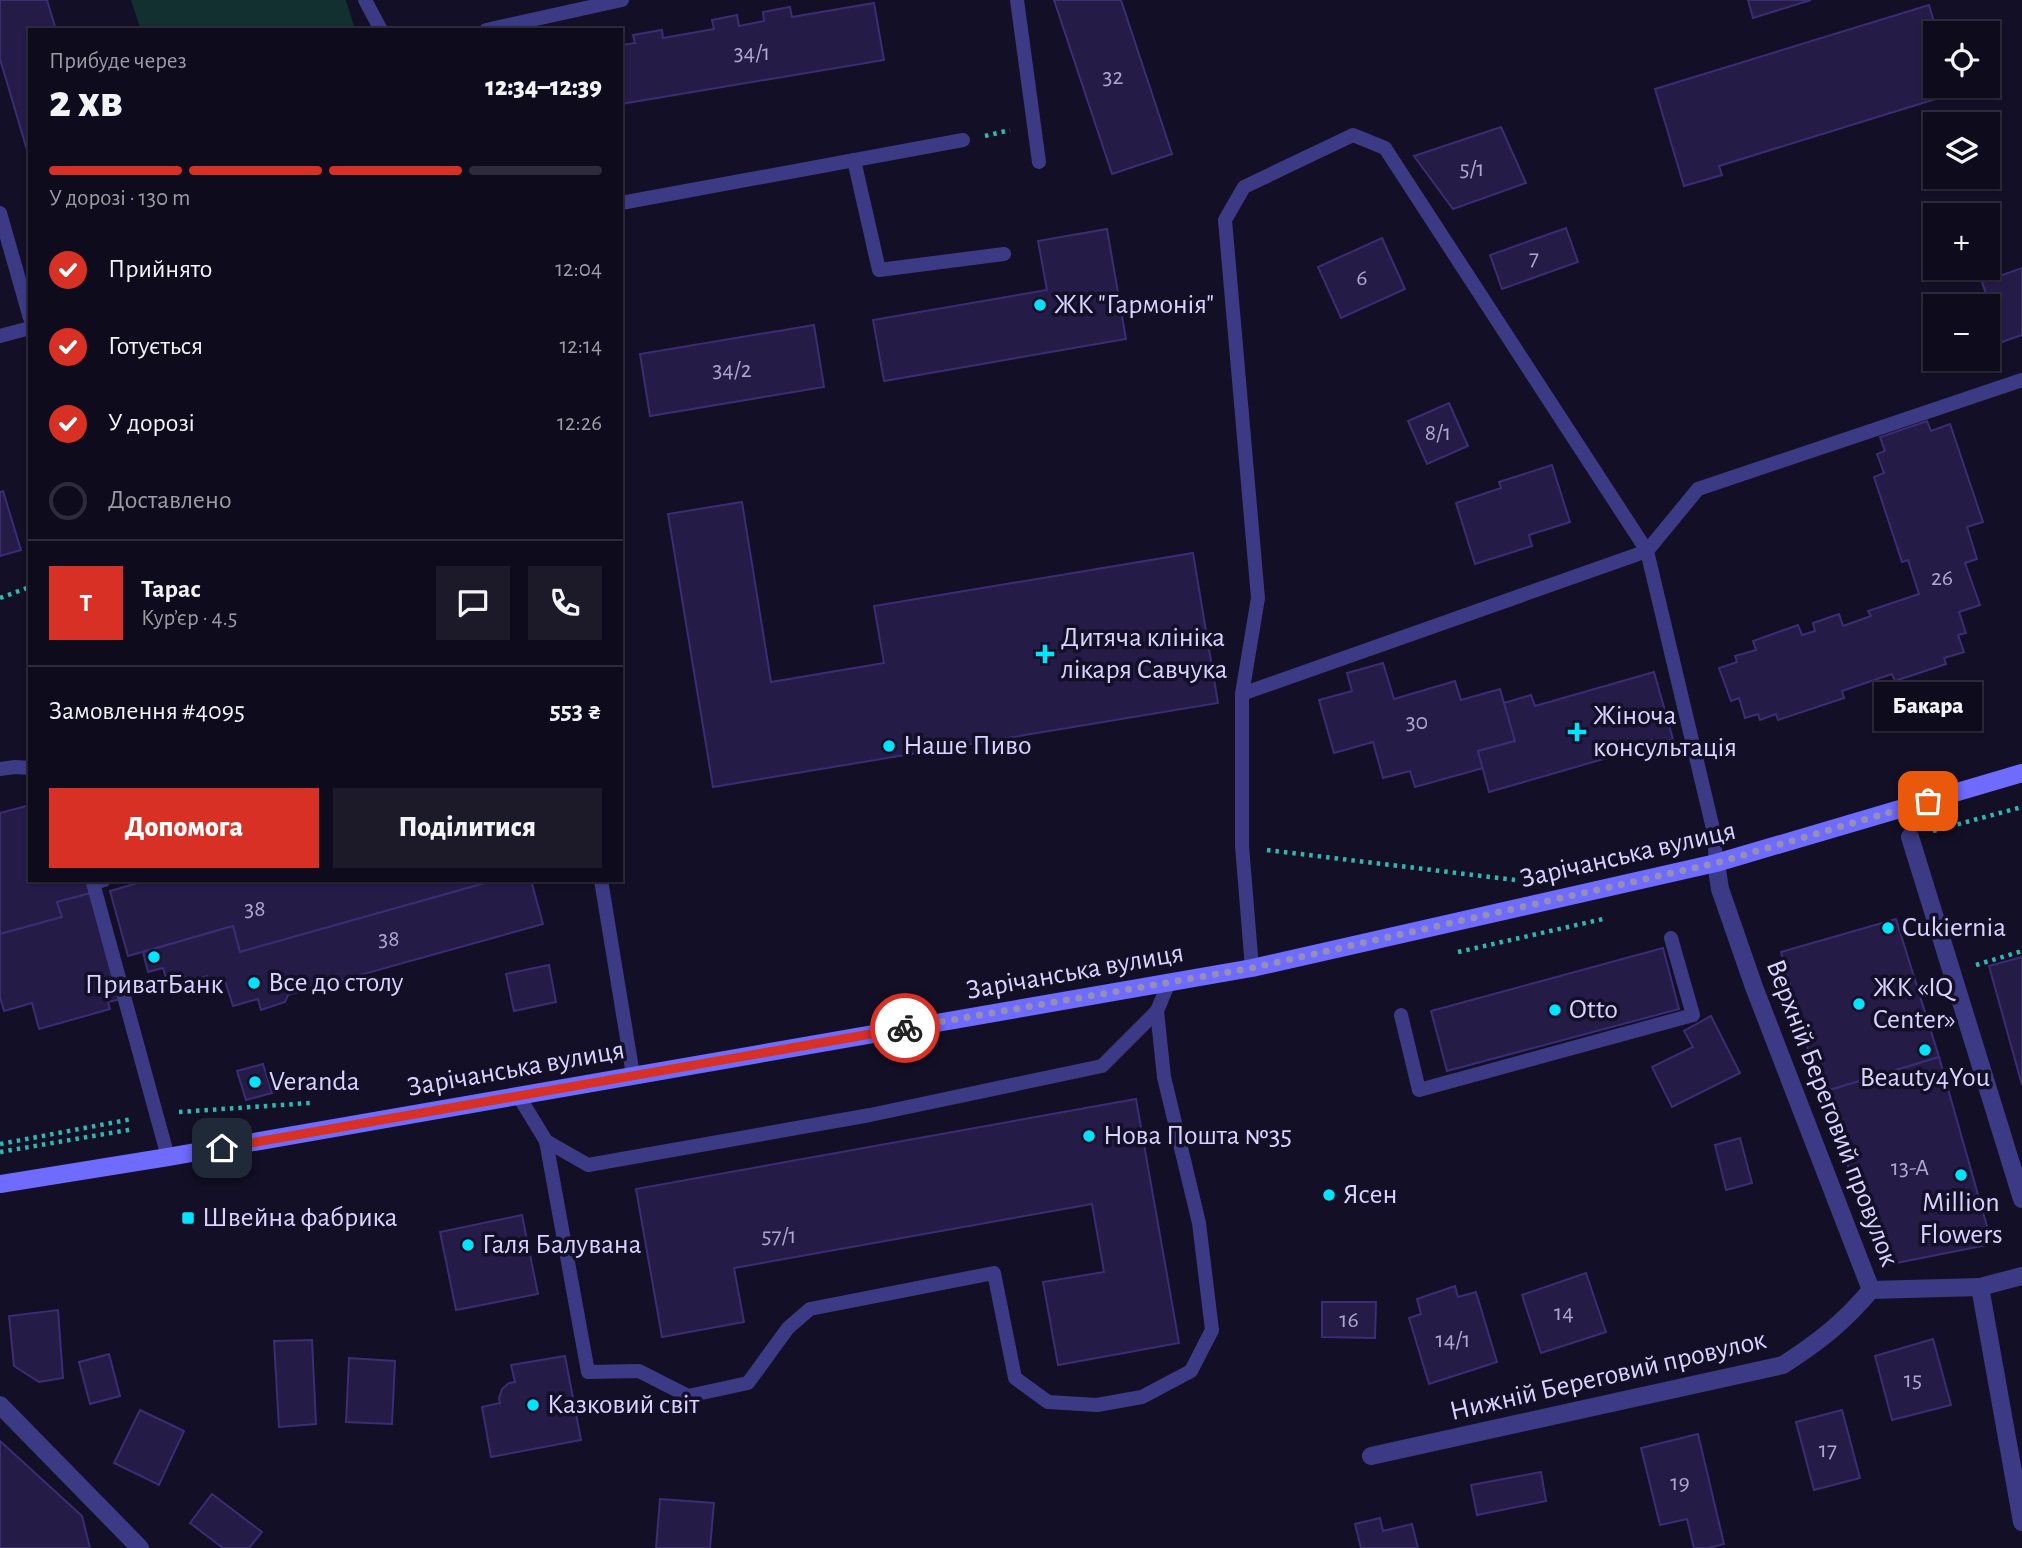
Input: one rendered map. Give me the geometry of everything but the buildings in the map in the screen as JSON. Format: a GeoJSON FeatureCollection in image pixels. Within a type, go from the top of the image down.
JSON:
{"type":"FeatureCollection","features":[{"type":"Feature","properties":{"kind":"street","name":"Зарічанська вулиця"},"geometry":{"type":"LineString","coordinates":[[0,1184],[1252,968],[1716,863],[2022,773]]}},
{"type":"Feature","properties":{"kind":"street"},"geometry":{"type":"LineString","coordinates":[[1910,837],[2022,1199]]}},
{"type":"Feature","properties":{"kind":"street","name":"Верхній Береговий провулок"},"geometry":{"type":"LineString","coordinates":[[1716,863],[1720,889],[1754,987],[1871,1290],[1980,1287]]}},
{"type":"Feature","properties":{"kind":"street"},"geometry":{"type":"LineString","coordinates":[[2022,1276],[1980,1287],[2022,1522]]}},
{"type":"Feature","properties":{"kind":"street","name":"Нижній Береговий провулок"},"geometry":{"type":"LineString","coordinates":[[1371,1456],[1783,1365],[1846,1320],[1871,1290]]}},
{"type":"Feature","properties":{"kind":"street"},"geometry":{"type":"LineString","coordinates":[[0,1405],[141,1548]]}},
{"type":"Feature","properties":{"kind":"lane"},"geometry":{"type":"LineString","coordinates":[[365,0],[380,28]]}},
{"type":"Feature","properties":{"kind":"lane"},"geometry":{"type":"LineString","coordinates":[[495,28],[622,0]]}},
{"type":"Feature","properties":{"kind":"lane"},"geometry":{"type":"LineString","coordinates":[[1017,0],[1039,162]]}},
{"type":"Feature","properties":{"kind":"lane"},"geometry":{"type":"LineString","coordinates":[[1252,968],[1242,846],[1242,694],[1258,598],[1225,220],[1244,187],[1353,135],[1385,148],[1647,551],[1714,833],[1716,863]]}},
{"type":"Feature","properties":{"kind":"lane"},"geometry":{"type":"LineString","coordinates":[[623,203],[963,140]]}},
{"type":"Feature","properties":{"kind":"lane"},"geometry":{"type":"LineString","coordinates":[[854,160],[879,270],[1004,254]]}},
{"type":"Feature","properties":{"kind":"lane"},"geometry":{"type":"LineString","coordinates":[[0,213],[28,311]]}},
{"type":"Feature","properties":{"kind":"lane"},"geometry":{"type":"LineString","coordinates":[[0,336],[28,329]]}},
{"type":"Feature","properties":{"kind":"lane"},"geometry":{"type":"LineString","coordinates":[[1242,694],[1647,551],[1698,489],[2022,380]]}},
{"type":"Feature","properties":{"kind":"lane"},"geometry":{"type":"LineString","coordinates":[[0,769],[28,768]]}},
{"type":"Feature","properties":{"kind":"lane"},"geometry":{"type":"LineString","coordinates":[[97,882],[168,1157]]}},
{"type":"Feature","properties":{"kind":"lane"},"geometry":{"type":"LineString","coordinates":[[601,882],[633,1075]]}},
{"type":"Feature","properties":{"kind":"lane"},"geometry":{"type":"LineString","coordinates":[[1401,1014],[1419,1090],[1679,1019],[1693,1015],[1671,938]]}},
{"type":"Feature","properties":{"kind":"lane"},"geometry":{"type":"LineString","coordinates":[[546,1141],[588,1165],[870,1115],[1102,1066],[1157,1011],[1169,982]]}},
{"type":"Feature","properties":{"kind":"lane"},"geometry":{"type":"LineString","coordinates":[[518,1095],[546,1141],[588,1372],[639,1371],[688,1396],[748,1383],[788,1328],[810,1309],[994,1273],[1015,1378],[1048,1402],[1097,1405],[1142,1397],[1191,1371],[1212,1329],[1199,1223],[1164,1077],[1157,1011]]}},
{"type":"Feature","properties":{"kind":"path"},"geometry":{"type":"LineString","coordinates":[[963,140],[1034,125]]}},
{"type":"Feature","properties":{"kind":"path"},"geometry":{"type":"LineString","coordinates":[[0,597],[28,588]]}},
{"type":"Feature","properties":{"kind":"path"},"geometry":{"type":"LineString","coordinates":[[1242,846],[1516,880],[1503,883]]}},
{"type":"Feature","properties":{"kind":"path"},"geometry":{"type":"LineString","coordinates":[[1951,972],[2022,951]]}},
{"type":"Feature","properties":{"kind":"path"},"geometry":{"type":"LineString","coordinates":[[0,1144],[158,1120],[310,1103]]}},
{"type":"Feature","properties":{"kind":"path"},"geometry":{"type":"LineString","coordinates":[[0,1152],[158,1120]]}},
{"type":"Feature","properties":{"kind":"green space"},"geometry":{"type":"Polygon","coordinates":[[[131,0],[346,0],[355,28],[140,28],[131,0]]]}},
{"type":"Feature","properties":{"kind":"way so far"},"geometry":{"type":"LineString","coordinates":[[905,1028],[1252,968],[1716,863],[1928,801]]}},
{"type":"Feature","properties":{"kind":"place","name":"ЖК \"Гармонія\""},"geometry":{"type":"Point","coordinates":[1040,305]}},
{"type":"Feature","properties":{"kind":"place","name":"Дитяча клініка лікаря Савчука"},"geometry":{"type":"Point","coordinates":[1045,654]}},
{"type":"Feature","properties":{"kind":"place","name":"Жіноча консультація"},"geometry":{"type":"Point","coordinates":[1577,732]}},
{"type":"Feature","properties":{"kind":"place","name":"Наше Пиво"},"geometry":{"type":"Point","coordinates":[889,746]}},
{"type":"Feature","properties":{"kind":"place","name":"Бакара"},"geometry":{"type":"Point","coordinates":[1928,801]}},
{"type":"Feature","properties":{"kind":"place","name":"Cukiernia"},"geometry":{"type":"Point","coordinates":[1888,928]}},
{"type":"Feature","properties":{"kind":"place","name":"ПриватБанк"},"geometry":{"type":"Point","coordinates":[154,957]}},
{"type":"Feature","properties":{"kind":"place","name":"Все до столу"},"geometry":{"type":"Point","coordinates":[254,983]}},
{"type":"Feature","properties":{"kind":"place","name":"ЖК «IQ Center»"},"geometry":{"type":"Point","coordinates":[1859,1004]}},
{"type":"Feature","properties":{"kind":"place","name":"Otto"},"geometry":{"type":"Point","coordinates":[1555,1010]}},
{"type":"Feature","properties":{"kind":"place","name":"Beauty4You"},"geometry":{"type":"Point","coordinates":[1925,1050]}},
{"type":"Feature","properties":{"kind":"place","name":"Veranda"},"geometry":{"type":"Point","coordinates":[255,1082]}},
{"type":"Feature","properties":{"kind":"place","name":"Нова Пошта №35"},"geometry":{"type":"Point","coordinates":[1089,1136]}},
{"type":"Feature","properties":{"kind":"place","name":"Million Flowers"},"geometry":{"type":"Point","coordinates":[1961,1175]}},
{"type":"Feature","properties":{"kind":"place","name":"Ясен"},"geometry":{"type":"Point","coordinates":[1329,1195]}},
{"type":"Feature","properties":{"kind":"place","name":"Швейна фабрика"},"geometry":{"type":"Point","coordinates":[188,1218]}},
{"type":"Feature","properties":{"kind":"place","name":"Галя Балувана"},"geometry":{"type":"Point","coordinates":[468,1245]}},
{"type":"Feature","properties":{"kind":"place","name":"Казковий світ"},"geometry":{"type":"Point","coordinates":[533,1405]}},
{"type":"Feature","properties":{"kind":"route"},"geometry":{"type":"LineString","coordinates":[[222,1148],[905,1028]]}}]}
